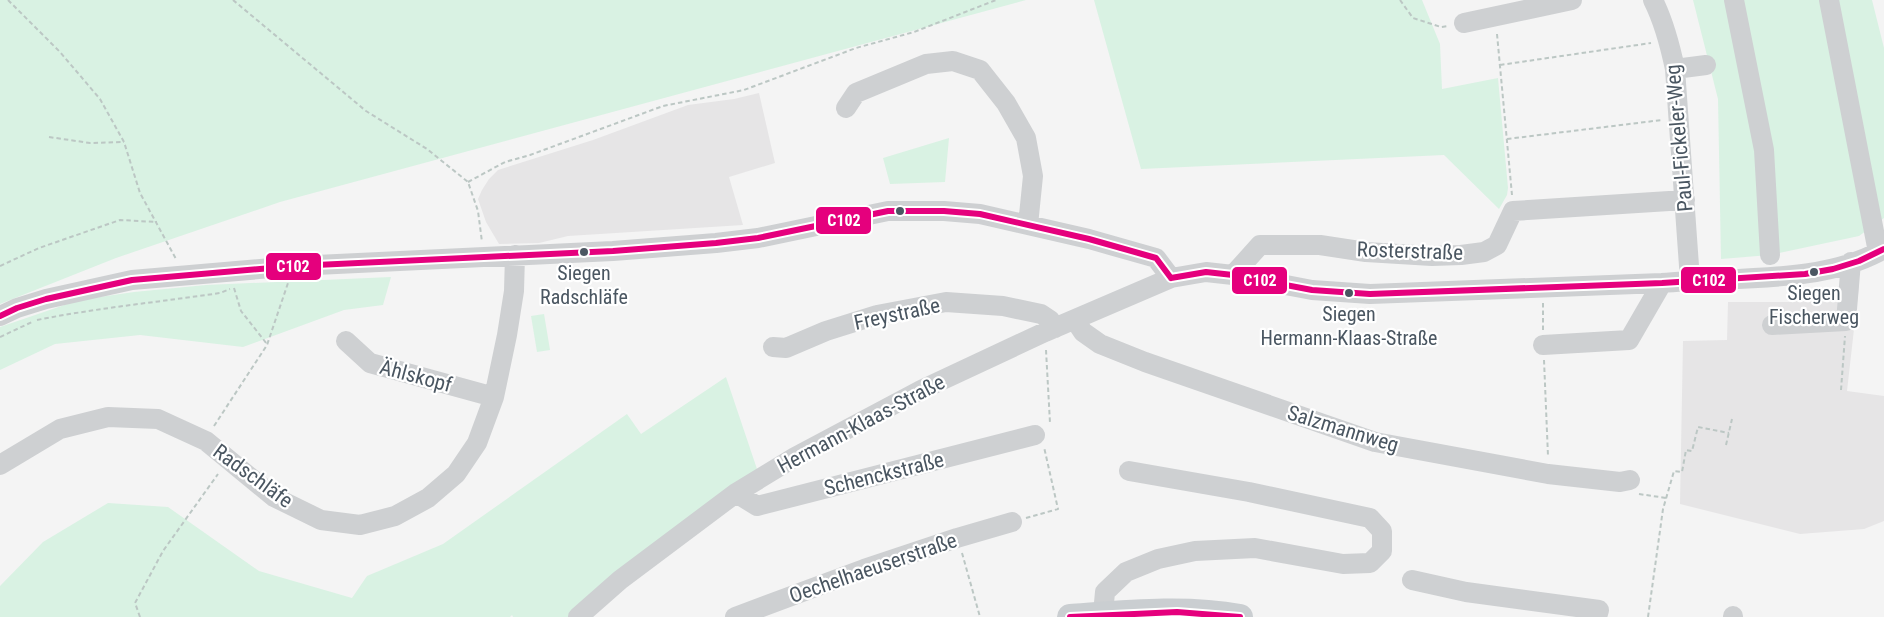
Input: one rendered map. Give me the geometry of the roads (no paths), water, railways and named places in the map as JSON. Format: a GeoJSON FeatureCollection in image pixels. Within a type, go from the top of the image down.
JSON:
{"type":"FeatureCollection","features":[{"type":"Feature","properties":{"kind":"main road"},"geometry":{"type":"LineString","coordinates":[[1070,617],[1103,614],[1221,614],[1240,617]]}},
{"type":"Feature","properties":{"kind":"street"},"geometry":{"type":"LineString","coordinates":[[1464,23],[1572,0]]}},
{"type":"Feature","properties":{"kind":"street","name":"Paul-Fickeler-Weg"},"geometry":{"type":"LineString","coordinates":[[1653,0],[1669,40],[1675,69],[1690,280]]}},
{"type":"Feature","properties":{"kind":"street"},"geometry":{"type":"LineString","coordinates":[[1734,0],[1764,150],[1770,255]]}},
{"type":"Feature","properties":{"kind":"street"},"geometry":{"type":"LineString","coordinates":[[1829,0],[1881,250]]}},
{"type":"Feature","properties":{"kind":"street"},"geometry":{"type":"LineString","coordinates":[[846,108],[856,93],[926,64],[954,62],[980,70],[1006,103],[1026,138],[1033,176],[1028,225]]}},
{"type":"Feature","properties":{"kind":"street"},"geometry":{"type":"LineString","coordinates":[[1675,69],[1706,65]]}},
{"type":"Feature","properties":{"kind":"street","name":"Rosterstraße"},"geometry":{"type":"LineString","coordinates":[[1233,275],[1260,245],[1320,245],[1366,252],[1432,256],[1461,255],[1484,252],[1497,244],[1513,211],[1685,200]]}},
{"type":"Feature","properties":{"kind":"street"},"geometry":{"type":"LineString","coordinates":[[0,316],[46,299],[101,285],[132,280],[295,266],[716,243],[758,238],[888,211],[968,213],[1089,239],[1156,258],[1171,278]]}},
{"type":"Feature","properties":{"kind":"street","name":"Rosterstraße"},"geometry":{"type":"LineString","coordinates":[[1171,278],[1206,272],[1312,290],[1370,294],[1543,288],[1780,276],[1834,268],[1881,250]]}},
{"type":"Feature","properties":{"kind":"street","name":"Radschläfe"},"geometry":{"type":"LineString","coordinates":[[0,465],[60,429],[108,417],[158,419],[206,441],[274,497],[321,520],[360,525],[395,516],[428,498],[456,474],[477,443],[494,397],[507,335],[514,291],[514,255]]}},
{"type":"Feature","properties":{"kind":"street"},"geometry":{"type":"LineString","coordinates":[[1772,325],[1846,321],[1851,262]]}},
{"type":"Feature","properties":{"kind":"street","name":"Hermann-Klaas-Straße"},"geometry":{"type":"LineString","coordinates":[[579,617],[620,579],[736,493],[795,457],[921,390],[1050,330],[1171,278]]}},
{"type":"Feature","properties":{"kind":"street"},"geometry":{"type":"LineString","coordinates":[[1543,345],[1629,340],[1662,283]]}},
{"type":"Feature","properties":{"kind":"street","name":"Freystraße"},"geometry":{"type":"LineString","coordinates":[[772,347],[786,348],[826,331],[877,315],[946,302],[1003,306],[1041,314],[1050,320],[1050,330]]}},
{"type":"Feature","properties":{"kind":"street","name":"Salzmannweg"},"geometry":{"type":"LineString","coordinates":[[1075,320],[1083,332],[1100,344],[1172,372],[1375,442],[1548,474],[1620,482],[1630,480]]}},
{"type":"Feature","properties":{"kind":"street","name":"Ählskopf"},"geometry":{"type":"LineString","coordinates":[[346,341],[370,363],[494,397]]}},
{"type":"Feature","properties":{"kind":"street","name":"Schenckstraße"},"geometry":{"type":"LineString","coordinates":[[736,493],[757,506],[1035,435]]}},
{"type":"Feature","properties":{"kind":"street"},"geometry":{"type":"LineString","coordinates":[[1103,614],[1105,592],[1126,572],[1158,559],[1196,551],[1255,548],[1343,564],[1370,563],[1382,551],[1382,531],[1370,518],[1249,492],[1129,471]]}},
{"type":"Feature","properties":{"kind":"street","name":"Oechelhaeuserstraße"},"geometry":{"type":"LineString","coordinates":[[735,617],[864,569],[1012,522]]}},
{"type":"Feature","properties":{"kind":"street"},"geometry":{"type":"LineString","coordinates":[[1412,580],[1466,592],[1599,610],[1597,617]]}},
{"type":"Feature","properties":{"kind":"place","name":"Siegen Radschläfe"},"geometry":{"type":"Point","coordinates":[584,252]}},
{"type":"Feature","properties":{"kind":"place","name":"Siegen Fischerweg"},"geometry":{"type":"Point","coordinates":[1814,272]}},
{"type":"Feature","properties":{"kind":"place","name":"Siegen Hermann-Klaas-Straße"},"geometry":{"type":"Point","coordinates":[1349,293]}}]}
